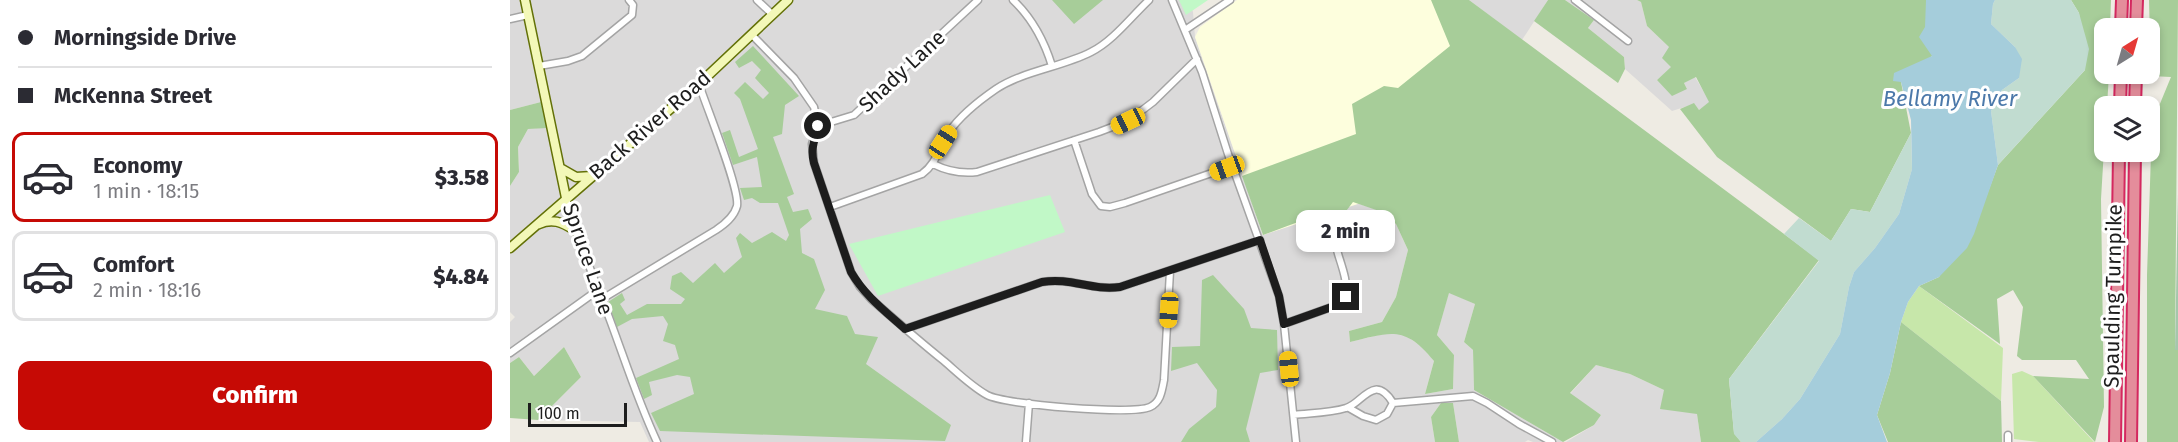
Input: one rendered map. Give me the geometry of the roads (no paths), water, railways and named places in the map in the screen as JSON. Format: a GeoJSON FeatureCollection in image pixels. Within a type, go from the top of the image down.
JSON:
{"type":"FeatureCollection","features":[{"type":"Feature","properties":{"kind":"highway"},"geometry":{"type":"LineString","coordinates":[[2121,18],[2122,0]]}},
{"type":"Feature","properties":{"kind":"highway"},"geometry":{"type":"LineString","coordinates":[[2136,18],[2137,0]]}},
{"type":"Feature","properties":{"kind":"highway","name":"Spaulding Turnpike"},"geometry":{"type":"LineString","coordinates":[[2115,442],[2119,162]]}},
{"type":"Feature","properties":{"kind":"highway","name":"Spaulding Turnpike"},"geometry":{"type":"LineString","coordinates":[[2131,442],[2135,162]]}},
{"type":"Feature","properties":{"kind":"street","name":"Spruce Lane"},"geometry":{"type":"LineString","coordinates":[[525,0],[574,230],[602,299],[631,382],[657,442]]}},
{"type":"Feature","properties":{"kind":"street"},"geometry":{"type":"LineString","coordinates":[[539,66],[575,59],[590,50],[632,15],[634,10],[629,0]]}},
{"type":"Feature","properties":{"kind":"street"},"geometry":{"type":"LineString","coordinates":[[757,0],[773,15]]}},
{"type":"Feature","properties":{"kind":"street","name":"Back River Road"},"geometry":{"type":"LineString","coordinates":[[510,248],[699,84],[788,0]]}},
{"type":"Feature","properties":{"kind":"street","name":"Shady Lane"},"geometry":{"type":"LineString","coordinates":[[818,126],[854,116],[978,0]]}},
{"type":"Feature","properties":{"kind":"street"},"geometry":{"type":"LineString","coordinates":[[1013,0],[1039,32],[1052,66]]}},
{"type":"Feature","properties":{"kind":"street"},"geometry":{"type":"LineString","coordinates":[[830,207],[922,174],[933,164],[951,129],[998,87],[1091,52],[1104,43],[1149,0]]}},
{"type":"Feature","properties":{"kind":"street"},"geometry":{"type":"LineString","coordinates":[[1172,0],[1197,59],[1232,166],[1279,296],[1296,442]]}},
{"type":"Feature","properties":{"kind":"street"},"geometry":{"type":"LineString","coordinates":[[1185,30],[1230,0]]}},
{"type":"Feature","properties":{"kind":"street"},"geometry":{"type":"LineString","coordinates":[[1575,0],[1628,41]]}},
{"type":"Feature","properties":{"kind":"street"},"geometry":{"type":"LineString","coordinates":[[510,19],[528,15]]}},
{"type":"Feature","properties":{"kind":"street"},"geometry":{"type":"LineString","coordinates":[[752,35],[804,90],[814,107],[818,126],[811,152],[847,261],[860,287],[964,379],[990,397],[1005,401],[1136,410],[1151,407],[1159,400],[1164,380],[1170,271]]}},
{"type":"Feature","properties":{"kind":"street"},"geometry":{"type":"LineString","coordinates":[[933,164],[945,170],[961,173],[977,172],[1114,127],[1135,116],[1153,102],[1197,59]]}},
{"type":"Feature","properties":{"kind":"street"},"geometry":{"type":"LineString","coordinates":[[602,299],[716,231],[729,221],[736,207],[737,199],[731,176],[699,84]]}},
{"type":"Feature","properties":{"kind":"street"},"geometry":{"type":"LineString","coordinates":[[1074,140],[1092,194],[1101,207],[1125,203],[1232,166]]}},
{"type":"Feature","properties":{"kind":"street"},"geometry":{"type":"LineString","coordinates":[[561,169],[576,177],[592,176]]}},
{"type":"Feature","properties":{"kind":"street"},"geometry":{"type":"LineString","coordinates":[[536,225],[552,220],[564,223],[574,230]]}},
{"type":"Feature","properties":{"kind":"street"},"geometry":{"type":"LineString","coordinates":[[1284,324],[1340,304],[1346,297],[1346,282],[1333,241],[1333,228]]}},
{"type":"Feature","properties":{"kind":"street"},"geometry":{"type":"LineString","coordinates":[[905,329],[1042,282],[1058,279],[1104,289],[1120,287],[1260,240]]}},
{"type":"Feature","properties":{"kind":"street"},"geometry":{"type":"LineString","coordinates":[[510,353],[598,290]]}},
{"type":"Feature","properties":{"kind":"street"},"geometry":{"type":"LineString","coordinates":[[1294,415],[1350,408],[1364,394],[1372,390],[1385,393],[1393,403]]}},
{"type":"Feature","properties":{"kind":"street"},"geometry":{"type":"LineString","coordinates":[[1393,403],[1459,396],[1480,399],[1552,442]]}},
{"type":"Feature","properties":{"kind":"street"},"geometry":{"type":"LineString","coordinates":[[1026,442],[1029,403]]}},
{"type":"Feature","properties":{"kind":"street"},"geometry":{"type":"LineString","coordinates":[[1350,408],[1363,416],[1376,420],[1387,414],[1393,403]]}},
{"type":"Feature","properties":{"kind":"water","name":"Bellamy River"},"geometry":{"type":"Polygon","coordinates":[[[1926,0],[1995,0],[1991,24],[2015,47],[2022,59],[2019,78],[2002,90],[1991,111],[1998,165],[1974,234],[1967,248],[1939,277],[1919,286],[1908,302],[1877,415],[1887,442],[1756,442],[1800,399],[1840,334],[1854,272],[1875,248],[1899,214],[1912,169],[1911,120],[1901,82],[1893,81],[1894,73],[1932,56],[1919,37],[1925,27],[1926,0]]]}}]}
